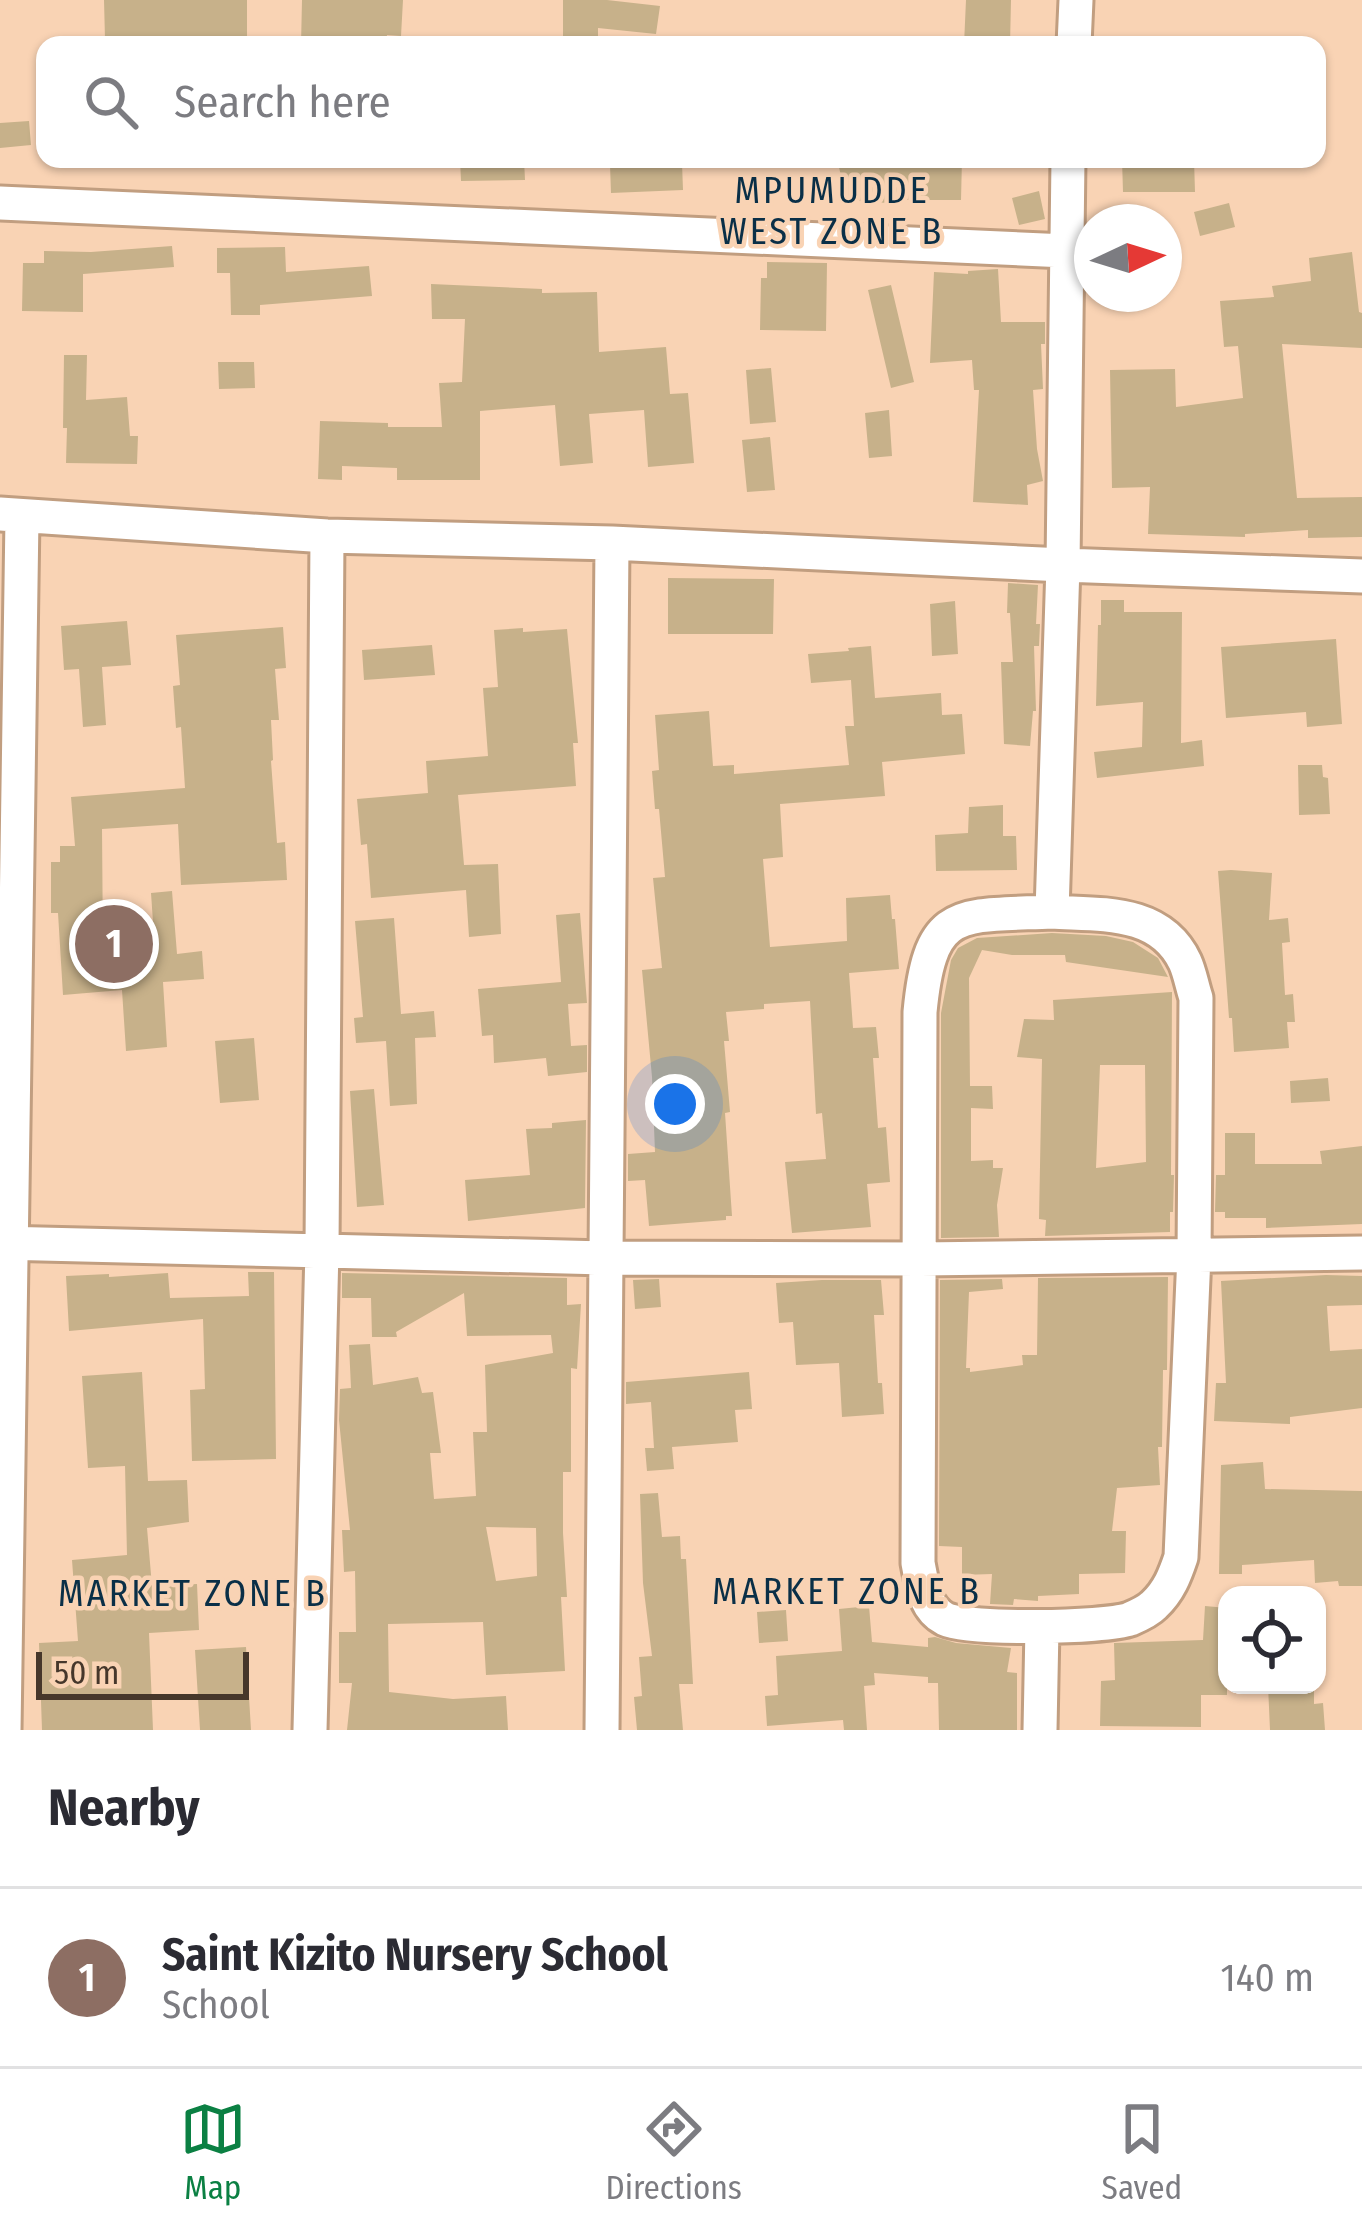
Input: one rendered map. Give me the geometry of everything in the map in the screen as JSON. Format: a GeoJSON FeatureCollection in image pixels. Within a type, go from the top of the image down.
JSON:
{"type":"FeatureCollection","features":[{"type":"Feature","properties":{"kind":"street"},"geometry":{"type":"LineString","coordinates":[[1074,36],[1076,0]]}},
{"type":"Feature","properties":{"kind":"street"},"geometry":{"type":"LineString","coordinates":[[1052,912],[1063,566],[1068,168]]}},
{"type":"Feature","properties":{"kind":"street"},"geometry":{"type":"LineString","coordinates":[[0,203],[1066,251]]}},
{"type":"Feature","properties":{"kind":"street"},"geometry":{"type":"LineString","coordinates":[[4,1730],[11,516],[327,536],[1362,576]]}},
{"type":"Feature","properties":{"kind":"street"},"geometry":{"type":"LineString","coordinates":[[310,1730],[322,1249],[327,536]]}},
{"type":"Feature","properties":{"kind":"street"},"geometry":{"type":"LineString","coordinates":[[602,1730],[612,544]]}},
{"type":"Feature","properties":{"kind":"street"},"geometry":{"type":"LineString","coordinates":[[969,915],[1130,916],[1162,932],[1184,958],[1196,998],[1194,1255],[1181,1557],[1172,1583],[1153,1606],[1129,1619],[1042,1628],[944,1618],[925,1598],[918,1563],[920,1012],[924,968],[938,935],[969,915]]}},
{"type":"Feature","properties":{"kind":"street"},"geometry":{"type":"LineString","coordinates":[[6,1243],[605,1258],[1362,1253]]}},
{"type":"Feature","properties":{"kind":"street"},"geometry":{"type":"LineString","coordinates":[[1040,1730],[1042,1628]]}},
{"type":"Feature","properties":{"kind":"building"},"geometry":{"type":"Polygon","coordinates":[[[104,0],[247,0],[247,36],[105,36],[104,0]]]}},
{"type":"Feature","properties":{"kind":"building"},"geometry":{"type":"Polygon","coordinates":[[[302,0],[403,0],[401,36],[301,36],[302,0]]]}},
{"type":"Feature","properties":{"kind":"building"},"geometry":{"type":"Polygon","coordinates":[[[563,0],[660,6],[656,34],[598,28],[598,36],[563,36],[563,0]]]}},
{"type":"Feature","properties":{"kind":"building"},"geometry":{"type":"Polygon","coordinates":[[[966,0],[1011,0],[1010,36],[964,36],[966,0]]]}},
{"type":"Feature","properties":{"kind":"building"},"geometry":{"type":"Polygon","coordinates":[[[29,121],[31,145],[0,148],[0,123],[29,121]]]}},
{"type":"Feature","properties":{"kind":"building"},"geometry":{"type":"Polygon","coordinates":[[[460,168],[524,168],[525,180],[461,181],[460,168]]]}},
{"type":"Feature","properties":{"kind":"building"},"geometry":{"type":"Polygon","coordinates":[[[610,168],[682,168],[683,190],[611,193],[610,168]]]}},
{"type":"Feature","properties":{"kind":"building"},"geometry":{"type":"Polygon","coordinates":[[[839,168],[962,168],[961,200],[902,200],[902,204],[846,197],[839,168]]]}},
{"type":"Feature","properties":{"kind":"building"},"geometry":{"type":"Polygon","coordinates":[[[1122,168],[1194,168],[1195,192],[1123,192],[1122,168]]]}},
{"type":"Feature","properties":{"kind":"building"},"geometry":{"type":"Polygon","coordinates":[[[1039,191],[1045,219],[1019,225],[1012,198],[1039,191]]]}},
{"type":"Feature","properties":{"kind":"building"},"geometry":{"type":"Polygon","coordinates":[[[1229,203],[1235,227],[1200,236],[1194,212],[1229,203]]]}},
{"type":"Feature","properties":{"kind":"building"},"geometry":{"type":"Polygon","coordinates":[[[172,246],[174,267],[83,274],[83,312],[22,311],[23,263],[44,263],[44,251],[172,246]]]}},
{"type":"Feature","properties":{"kind":"building"},"geometry":{"type":"Polygon","coordinates":[[[285,247],[286,272],[369,266],[372,296],[260,305],[260,315],[231,315],[230,273],[217,273],[217,248],[285,247]]]}},
{"type":"Feature","properties":{"kind":"building"},"geometry":{"type":"Polygon","coordinates":[[[1352,252],[1362,313],[1362,348],[1282,344],[1297,498],[1362,497],[1362,537],[1308,538],[1308,530],[1245,537],[1148,534],[1150,487],[1112,488],[1110,370],[1175,369],[1176,407],[1243,398],[1238,346],[1224,347],[1220,301],[1274,297],[1272,286],[1311,281],[1309,258],[1352,252]]]}},
{"type":"Feature","properties":{"kind":"building"},"geometry":{"type":"Polygon","coordinates":[[[767,262],[827,263],[826,331],[760,330],[761,278],[767,278],[767,262]]]}},
{"type":"Feature","properties":{"kind":"building"},"geometry":{"type":"Polygon","coordinates":[[[998,269],[1001,322],[1045,322],[1043,389],[1033,390],[1043,481],[1027,485],[1028,505],[973,502],[979,390],[974,390],[972,360],[930,363],[934,272],[998,269]]]}},
{"type":"Feature","properties":{"kind":"building"},"geometry":{"type":"Polygon","coordinates":[[[431,284],[542,289],[542,293],[597,292],[599,352],[666,347],[670,394],[688,393],[694,463],[648,467],[644,410],[589,414],[593,463],[560,466],[555,405],[480,411],[480,480],[397,480],[397,468],[342,466],[342,480],[318,479],[320,421],[442,427],[439,383],[462,382],[465,319],[432,319],[431,284]]]}},
{"type":"Feature","properties":{"kind":"building"},"geometry":{"type":"Polygon","coordinates":[[[891,285],[914,382],[891,388],[868,290],[891,285]]]}},
{"type":"Feature","properties":{"kind":"building"},"geometry":{"type":"Polygon","coordinates":[[[64,355],[87,355],[86,400],[127,397],[130,436],[138,436],[137,464],[66,463],[64,355]]]}},
{"type":"Feature","properties":{"kind":"building"},"geometry":{"type":"Polygon","coordinates":[[[218,362],[254,362],[255,388],[219,389],[218,362]]]}},
{"type":"Feature","properties":{"kind":"building"},"geometry":{"type":"Polygon","coordinates":[[[771,368],[776,422],[750,424],[746,370],[771,368]]]}},
{"type":"Feature","properties":{"kind":"building"},"geometry":{"type":"Polygon","coordinates":[[[889,410],[892,456],[869,458],[865,413],[889,410]]]}},
{"type":"Feature","properties":{"kind":"building"},"geometry":{"type":"Polygon","coordinates":[[[770,437],[775,490],[747,492],[742,440],[770,437]]]}},
{"type":"Feature","properties":{"kind":"building"},"geometry":{"type":"Polygon","coordinates":[[[668,578],[774,579],[773,634],[668,634],[668,578]]]}},
{"type":"Feature","properties":{"kind":"building"},"geometry":{"type":"Polygon","coordinates":[[[1008,583],[1038,585],[1036,711],[1030,746],[1004,744],[1001,662],[1013,662],[1008,583]]]}},
{"type":"Feature","properties":{"kind":"building"},"geometry":{"type":"Polygon","coordinates":[[[1101,600],[1124,600],[1124,612],[1182,612],[1181,743],[1202,740],[1204,766],[1097,778],[1094,752],[1142,747],[1143,702],[1096,706],[1101,600]]]}},
{"type":"Feature","properties":{"kind":"building"},"geometry":{"type":"Polygon","coordinates":[[[955,601],[958,654],[932,656],[930,604],[955,601]]]}},
{"type":"Feature","properties":{"kind":"building"},"geometry":{"type":"Polygon","coordinates":[[[127,621],[131,665],[102,667],[106,725],[83,727],[79,669],[64,670],[61,626],[127,621]]]}},
{"type":"Feature","properties":{"kind":"building"},"geometry":{"type":"Polygon","coordinates":[[[283,627],[286,668],[275,669],[279,720],[271,720],[271,761],[277,843],[285,842],[287,880],[181,885],[178,824],[102,829],[103,951],[108,950],[108,955],[155,951],[151,893],[172,891],[177,954],[202,951],[204,979],[163,982],[167,1047],[126,1051],[122,990],[63,995],[58,913],[51,913],[51,862],[60,862],[60,846],[75,846],[71,797],[185,788],[173,686],[180,685],[176,635],[283,627]]]}},
{"type":"Feature","properties":{"kind":"building"},"geometry":{"type":"Polygon","coordinates":[[[523,628],[523,632],[567,629],[578,743],[573,743],[576,786],[458,795],[464,865],[498,864],[501,934],[469,937],[466,890],[371,898],[367,844],[361,845],[357,799],[428,793],[426,761],[488,756],[483,688],[498,687],[494,630],[523,628]]]}},
{"type":"Feature","properties":{"kind":"building"},"geometry":{"type":"Polygon","coordinates":[[[1336,639],[1342,724],[1307,727],[1306,712],[1226,718],[1221,647],[1336,639]]]}},
{"type":"Feature","properties":{"kind":"building"},"geometry":{"type":"Polygon","coordinates":[[[432,645],[435,675],[364,680],[362,650],[432,645]]]}},
{"type":"Feature","properties":{"kind":"building"},"geometry":{"type":"Polygon","coordinates":[[[871,646],[875,698],[941,693],[942,715],[962,714],[965,754],[882,762],[885,796],[780,804],[783,857],[763,859],[770,947],[847,941],[846,898],[890,895],[899,969],[849,973],[853,1028],[876,1027],[879,1058],[873,1058],[878,1128],[886,1127],[890,1182],[867,1184],[871,1227],[792,1233],[785,1162],[826,1159],[822,1113],[816,1114],[810,1001],[764,1004],[764,1009],[726,1012],[730,1112],[725,1113],[732,1216],[649,1226],[645,1180],[628,1181],[628,1154],[655,1152],[642,970],[662,968],[653,878],[665,877],[652,771],[659,770],[655,715],[709,711],[713,766],[734,765],[734,774],[849,765],[845,726],[854,726],[851,680],[811,683],[808,654],[871,646]]]}},
{"type":"Feature","properties":{"kind":"building"},"geometry":{"type":"Polygon","coordinates":[[[1298,765],[1322,765],[1323,777],[1328,778],[1330,814],[1299,815],[1298,765]]]}},
{"type":"Feature","properties":{"kind":"building"},"geometry":{"type":"Polygon","coordinates":[[[1003,805],[1003,836],[1016,836],[1017,870],[936,871],[935,835],[968,833],[969,807],[1003,805]]]}},
{"type":"Feature","properties":{"kind":"building"},"geometry":{"type":"Polygon","coordinates":[[[1218,871],[1272,873],[1269,920],[1288,918],[1290,942],[1282,943],[1285,995],[1293,994],[1295,1022],[1287,1022],[1289,1048],[1234,1052],[1218,871]]]}},
{"type":"Feature","properties":{"kind":"building"},"geometry":{"type":"Polygon","coordinates":[[[580,913],[587,1003],[568,1004],[571,1046],[587,1045],[587,1072],[548,1076],[546,1058],[494,1063],[493,1035],[482,1036],[478,989],[561,982],[556,915],[580,913]]]}},
{"type":"Feature","properties":{"kind":"building"},"geometry":{"type":"Polygon","coordinates":[[[394,918],[401,1014],[434,1011],[436,1037],[415,1038],[417,1104],[390,1106],[386,1041],[356,1043],[354,1018],[363,1017],[355,921],[394,918]]]}},
{"type":"Feature","properties":{"kind":"building"},"geometry":{"type":"Polygon","coordinates":[[[1052,933],[1133,942],[1158,958],[1168,977],[1066,962],[1065,955],[982,950],[969,978],[970,1086],[992,1086],[993,1109],[971,1108],[971,1161],[993,1160],[993,1168],[1003,1168],[997,1205],[999,1237],[941,1238],[941,1013],[951,960],[958,948],[977,938],[1052,933]]]}},
{"type":"Feature","properties":{"kind":"building"},"geometry":{"type":"Polygon","coordinates":[[[1172,992],[1170,1232],[1045,1236],[1046,1220],[1039,1219],[1042,1059],[1017,1057],[1024,1019],[1054,1020],[1053,1000],[1172,992]],[[1100,1065],[1096,1168],[1146,1162],[1145,1065],[1100,1065]]]}},
{"type":"Feature","properties":{"kind":"building"},"geometry":{"type":"Polygon","coordinates":[[[254,1038],[259,1100],[220,1103],[215,1041],[254,1038]]]}},
{"type":"Feature","properties":{"kind":"building"},"geometry":{"type":"Polygon","coordinates":[[[1328,1078],[1330,1101],[1291,1103],[1290,1081],[1328,1078]]]}},
{"type":"Feature","properties":{"kind":"building"},"geometry":{"type":"Polygon","coordinates":[[[374,1089],[384,1205],[357,1207],[350,1091],[374,1089]]]}},
{"type":"Feature","properties":{"kind":"building"},"geometry":{"type":"Polygon","coordinates":[[[586,1120],[585,1208],[468,1221],[465,1180],[530,1175],[526,1129],[586,1120]]]}},
{"type":"Feature","properties":{"kind":"building"},"geometry":{"type":"Polygon","coordinates":[[[1225,1133],[1255,1133],[1255,1164],[1322,1164],[1320,1151],[1362,1146],[1362,1224],[1266,1228],[1266,1218],[1225,1218],[1225,1212],[1215,1212],[1216,1175],[1225,1175],[1225,1133]]]}},
{"type":"Feature","properties":{"kind":"building"},"geometry":{"type":"Polygon","coordinates":[[[248,1272],[274,1272],[276,1459],[192,1461],[190,1390],[205,1389],[203,1319],[69,1331],[66,1276],[168,1273],[170,1298],[249,1296],[248,1272]]]}},
{"type":"Feature","properties":{"kind":"building"},"geometry":{"type":"Polygon","coordinates":[[[342,1273],[567,1278],[567,1305],[581,1304],[577,1369],[571,1368],[571,1472],[563,1472],[565,1671],[486,1675],[483,1622],[388,1624],[389,1692],[453,1699],[506,1696],[508,1730],[347,1730],[352,1683],[339,1683],[339,1632],[356,1632],[355,1571],[344,1572],[342,1530],[350,1530],[340,1389],[351,1388],[349,1345],[370,1344],[373,1385],[418,1377],[422,1393],[433,1392],[441,1453],[430,1453],[434,1499],[476,1496],[473,1432],[487,1432],[485,1365],[553,1353],[551,1335],[467,1336],[464,1293],[396,1332],[397,1337],[372,1337],[371,1298],[342,1298],[342,1273]],[[486,1527],[496,1581],[537,1576],[536,1528],[486,1527]]]}},
{"type":"Feature","properties":{"kind":"building"},"geometry":{"type":"Polygon","coordinates":[[[1362,1276],[1362,1305],[1327,1306],[1330,1351],[1362,1349],[1362,1408],[1290,1417],[1290,1424],[1214,1421],[1216,1383],[1226,1383],[1221,1281],[1362,1276]]]}},
{"type":"Feature","properties":{"kind":"building"},"geometry":{"type":"Polygon","coordinates":[[[1168,1277],[1160,1485],[1117,1488],[1112,1531],[1126,1531],[1125,1573],[1079,1574],[1079,1594],[990,1604],[992,1574],[962,1575],[962,1547],[939,1546],[940,1280],[1002,1279],[1003,1289],[969,1292],[966,1368],[970,1372],[1023,1365],[1022,1355],[1037,1355],[1038,1278],[1168,1277]]]}},
{"type":"Feature","properties":{"kind":"building"},"geometry":{"type":"Polygon","coordinates":[[[659,1279],[661,1307],[635,1309],[633,1280],[659,1279]]]}},
{"type":"Feature","properties":{"kind":"building"},"geometry":{"type":"Polygon","coordinates":[[[881,1280],[884,1315],[874,1315],[884,1414],[842,1417],[839,1363],[796,1365],[793,1322],[779,1323],[776,1283],[881,1280]]]}},
{"type":"Feature","properties":{"kind":"building"},"geometry":{"type":"Polygon","coordinates":[[[142,1372],[148,1481],[187,1480],[189,1522],[147,1528],[152,1586],[197,1584],[199,1630],[149,1633],[153,1730],[42,1730],[39,1643],[78,1641],[72,1560],[127,1555],[125,1466],[88,1468],[82,1376],[142,1372]]]}},
{"type":"Feature","properties":{"kind":"building"},"geometry":{"type":"Polygon","coordinates":[[[749,1372],[752,1409],[735,1410],[738,1442],[672,1447],[674,1469],[647,1471],[645,1448],[654,1448],[651,1402],[626,1404],[626,1382],[749,1372]]]}},
{"type":"Feature","properties":{"kind":"building"},"geometry":{"type":"Polygon","coordinates":[[[1263,1462],[1265,1489],[1362,1491],[1362,1586],[1315,1583],[1314,1560],[1242,1565],[1242,1574],[1219,1574],[1221,1465],[1263,1462]]]}},
{"type":"Feature","properties":{"kind":"building"},"geometry":{"type":"Polygon","coordinates":[[[658,1493],[662,1537],[680,1536],[681,1559],[686,1559],[693,1684],[679,1684],[683,1730],[637,1730],[634,1697],[642,1696],[639,1657],[652,1656],[640,1494],[658,1493]]]}},
{"type":"Feature","properties":{"kind":"building"},"geometry":{"type":"Polygon","coordinates":[[[869,1606],[872,1642],[928,1647],[928,1638],[935,1637],[1011,1648],[1007,1672],[1017,1673],[1017,1730],[939,1730],[938,1683],[928,1683],[928,1677],[874,1673],[875,1685],[864,1686],[867,1730],[844,1730],[843,1720],[767,1726],[765,1696],[778,1695],[776,1656],[842,1651],[839,1609],[869,1606]]]}},
{"type":"Feature","properties":{"kind":"building"},"geometry":{"type":"Polygon","coordinates":[[[1205,1606],[1218,1607],[1218,1694],[1227,1695],[1201,1695],[1201,1727],[1100,1726],[1101,1681],[1115,1680],[1114,1643],[1203,1640],[1205,1606]]]}},
{"type":"Feature","properties":{"kind":"building"},"geometry":{"type":"Polygon","coordinates":[[[786,1610],[788,1641],[759,1643],[757,1612],[786,1610]]]}},
{"type":"Feature","properties":{"kind":"building"},"geometry":{"type":"Polygon","coordinates":[[[246,1647],[251,1730],[200,1730],[195,1650],[246,1647]]]}},
{"type":"Feature","properties":{"kind":"building"},"geometry":{"type":"Polygon","coordinates":[[[1268,1694],[1314,1694],[1314,1704],[1323,1703],[1325,1730],[1270,1730],[1268,1694]]]}},
{"type":"Feature","properties":{"kind":"place","name":"Saint Kizito Nursery School"},"geometry":{"type":"Point","coordinates":[114,944]}},
{"type":"Feature","properties":{"kind":"district","name":"MPUMUDDE WEST ZONE B"},"geometry":{"type":"Point","coordinates":[832,212]}},
{"type":"Feature","properties":{"kind":"district","name":"MARKET ZONE B"},"geometry":{"type":"Point","coordinates":[847,1592]}},
{"type":"Feature","properties":{"kind":"district","name":"MARKET ZONE B"},"geometry":{"type":"Point","coordinates":[193,1594]}}]}
